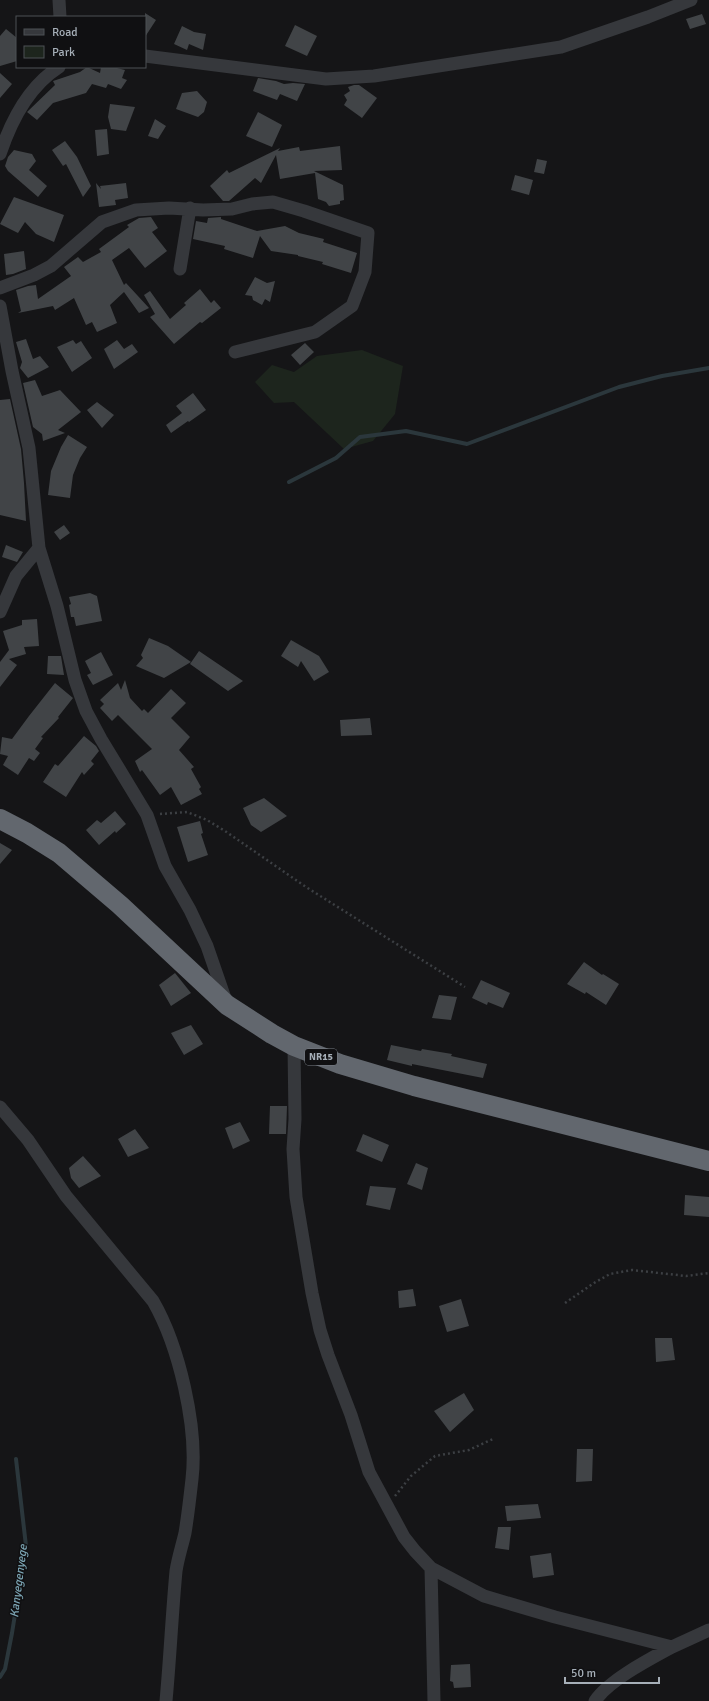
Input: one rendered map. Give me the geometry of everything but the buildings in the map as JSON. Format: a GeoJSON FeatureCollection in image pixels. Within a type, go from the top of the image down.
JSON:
{"type":"FeatureCollection","features":[{"type":"Feature","properties":{"kind":"highway","name":"NR15"},"geometry":{"type":"LineString","coordinates":[[0,819],[27,833],[52,849],[86,875],[227,1005],[272,1034],[294,1046],[340,1064],[414,1086],[709,1161]]}},
{"type":"Feature","properties":{"kind":"street"},"geometry":{"type":"LineString","coordinates":[[59,0],[60,16]]}},
{"type":"Feature","properties":{"kind":"street"},"geometry":{"type":"LineString","coordinates":[[146,56],[326,79],[374,76],[561,48],[691,0]]}},
{"type":"Feature","properties":{"kind":"street"},"geometry":{"type":"LineString","coordinates":[[0,154],[23,104],[48,72]]}},
{"type":"Feature","properties":{"kind":"street"},"geometry":{"type":"LineString","coordinates":[[0,288],[34,275],[51,266],[102,222],[136,210],[190,208],[203,210],[232,209],[252,204],[272,202],[304,211],[368,233],[365,272],[352,306],[315,332],[235,352]]}},
{"type":"Feature","properties":{"kind":"street"},"geometry":{"type":"LineString","coordinates":[[180,269],[190,208]]}},
{"type":"Feature","properties":{"kind":"street"},"geometry":{"type":"LineString","coordinates":[[0,306],[12,371],[30,448],[39,548],[57,606],[76,680],[86,711],[101,739],[147,815],[165,866],[190,910],[207,946],[227,1005]]}},
{"type":"Feature","properties":{"kind":"street"},"geometry":{"type":"LineString","coordinates":[[0,612],[16,576],[39,548]]}},
{"type":"Feature","properties":{"kind":"street"},"geometry":{"type":"LineString","coordinates":[[294,1046],[295,1119],[293,1149],[296,1189],[312,1293],[320,1330],[328,1355],[352,1415],[367,1466],[404,1537],[431,1568],[484,1596],[555,1617],[672,1647]]}},
{"type":"Feature","properties":{"kind":"street"},"geometry":{"type":"LineString","coordinates":[[0,1107],[28,1140],[66,1196],[153,1301],[163,1318],[182,1376],[188,1407],[192,1442],[193,1478],[185,1534],[176,1571],[166,1701]]}},
{"type":"Feature","properties":{"kind":"street"},"geometry":{"type":"LineString","coordinates":[[431,1568],[434,1701]]}},
{"type":"Feature","properties":{"kind":"street"},"geometry":{"type":"LineString","coordinates":[[596,1701],[625,1675],[641,1664],[672,1647],[709,1630]]}},
{"type":"Feature","properties":{"kind":"path"},"geometry":{"type":"LineString","coordinates":[[147,815],[187,812],[207,820],[225,830],[306,887],[465,987]]}},
{"type":"Feature","properties":{"kind":"path"},"geometry":{"type":"LineString","coordinates":[[565,1303],[610,1274],[632,1270],[686,1276],[709,1274]]}},
{"type":"Feature","properties":{"kind":"path"},"geometry":{"type":"LineString","coordinates":[[387,1506],[411,1476],[435,1456],[469,1450],[495,1438]]}},
{"type":"Feature","properties":{"kind":"green space"},"geometry":{"type":"Polygon","coordinates":[[[362,350],[403,366],[395,414],[373,441],[344,449],[294,402],[274,403],[255,382],[272,365],[294,372],[317,356],[362,350]]]}},
{"type":"Feature","properties":{"kind":"waterway"},"geometry":{"type":"LineString","coordinates":[[289,482],[336,458],[360,437],[406,431],[467,444],[619,387],[662,376],[709,368]]}},
{"type":"Feature","properties":{"kind":"waterway","name":"Kanyegenyege"},"geometry":{"type":"LineString","coordinates":[[0,1677],[5,1669],[26,1546],[16,1459]]}}]}
